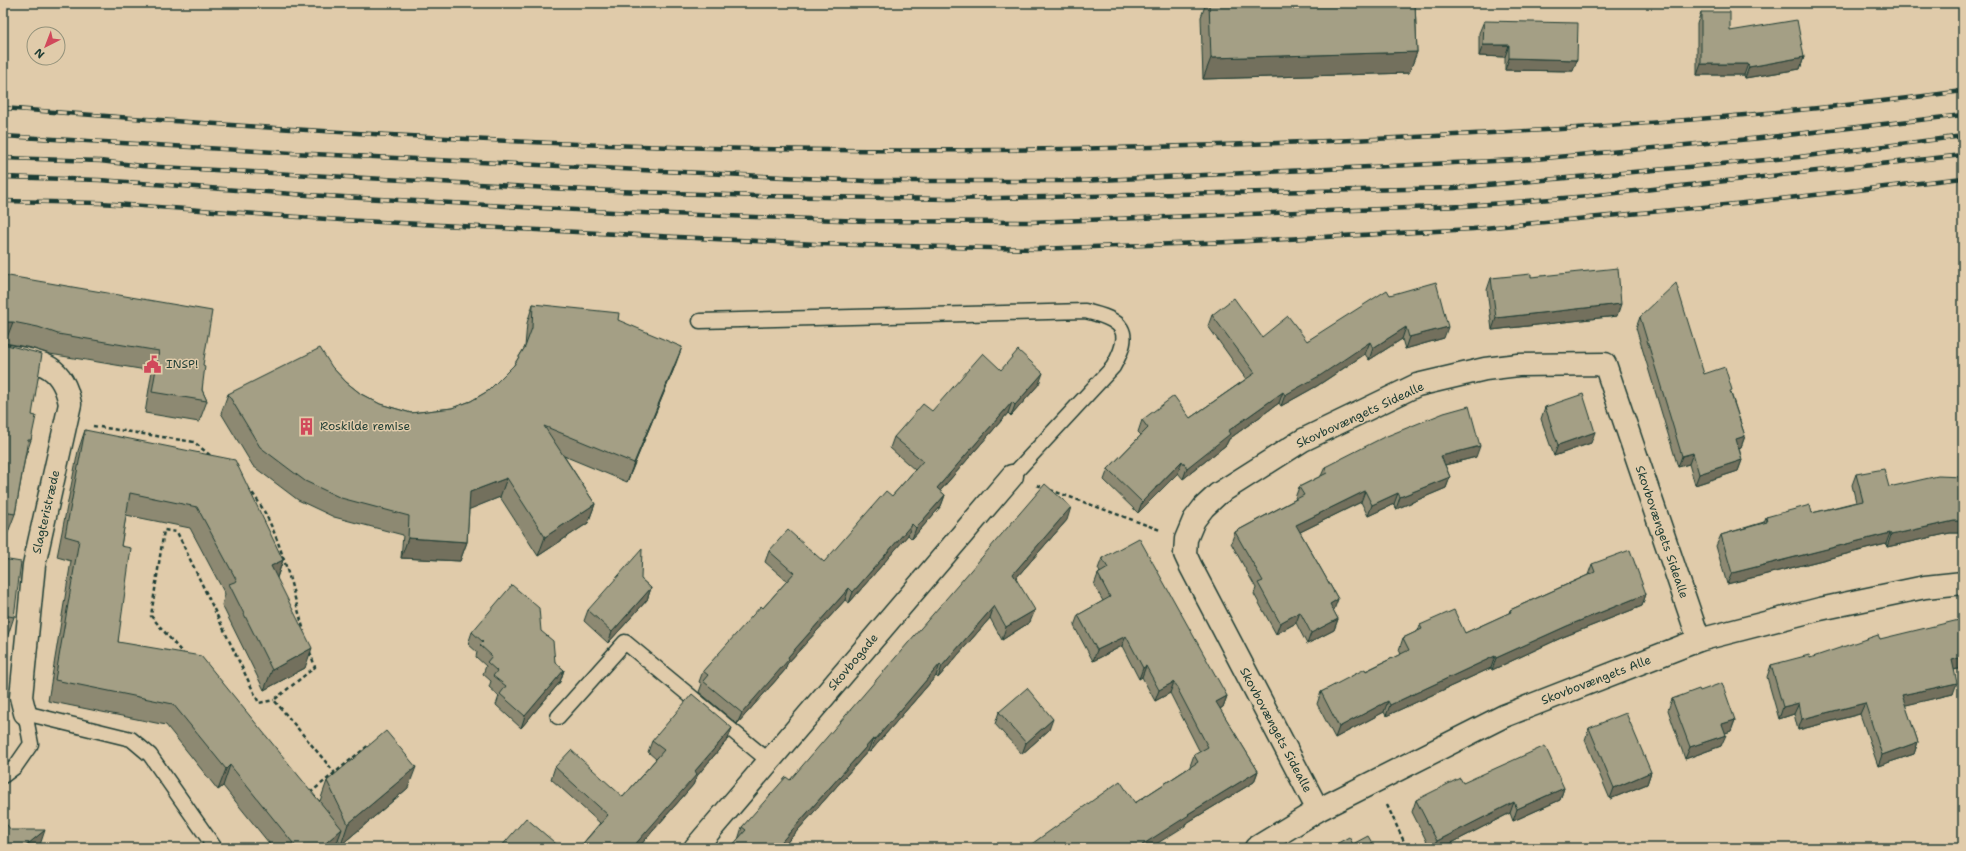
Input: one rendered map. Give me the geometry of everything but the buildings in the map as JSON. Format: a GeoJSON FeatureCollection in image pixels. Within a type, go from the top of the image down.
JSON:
{"type":"FeatureCollection","features":[{"type":"Feature","properties":{"kind":"street","name":"Slagteristræde"},"geometry":{"type":"LineString","coordinates":[[3,355],[39,361],[57,373],[67,388],[70,404],[34,564],[21,697],[25,713]]}},
{"type":"Feature","properties":{"kind":"street","name":"Skovbovængets Sidealle"},"geometry":{"type":"LineString","coordinates":[[1318,810],[1191,567],[1185,554],[1186,539],[1194,520],[1218,494],[1303,440],[1417,385],[1485,369],[1518,364],[1605,364],[1699,640]]}},
{"type":"Feature","properties":{"kind":"street","name":"Skovbogade"},"geometry":{"type":"LineString","coordinates":[[694,848],[1012,476]]}},
{"type":"Feature","properties":{"kind":"street","name":"Skovbovængets Alle"},"geometry":{"type":"LineString","coordinates":[[1256,848],[1318,810],[1504,716],[1699,640],[1828,608],[1925,587],[1963,583]]}},
{"type":"Feature","properties":{"kind":"lane"},"geometry":{"type":"LineString","coordinates":[[700,321],[1085,311],[1104,316],[1115,321],[1123,331],[1124,338],[1121,351],[1113,367],[1012,476]]}},
{"type":"Feature","properties":{"kind":"lane"},"geometry":{"type":"LineString","coordinates":[[558,717],[625,642],[769,761]]}},
{"type":"Feature","properties":{"kind":"lane"},"geometry":{"type":"LineString","coordinates":[[3,776],[16,767],[31,744],[25,713],[131,739],[150,755],[214,848]]}},
{"type":"Feature","properties":{"kind":"path"},"geometry":{"type":"LineString","coordinates":[[66,421],[194,442],[217,461]]}},
{"type":"Feature","properties":{"kind":"path"},"geometry":{"type":"LineString","coordinates":[[1012,476],[1186,539]]}},
{"type":"Feature","properties":{"kind":"path"},"geometry":{"type":"LineString","coordinates":[[246,485],[256,496],[274,530],[306,637]]}},
{"type":"Feature","properties":{"kind":"path"},"geometry":{"type":"LineString","coordinates":[[187,658],[151,616],[164,530],[178,532],[260,703],[274,700],[315,667],[308,645]]}},
{"type":"Feature","properties":{"kind":"path"},"geometry":{"type":"LineString","coordinates":[[274,700],[334,773]]}},
{"type":"Feature","properties":{"kind":"path"},"geometry":{"type":"LineString","coordinates":[[306,796],[370,744]]}},
{"type":"Feature","properties":{"kind":"path"},"geometry":{"type":"LineString","coordinates":[[1375,780],[1407,848]]}},
{"type":"Feature","properties":{"kind":"railway"},"geometry":{"type":"LineString","coordinates":[[3,108],[254,127],[505,141],[758,149],[1013,150],[1268,143],[1582,128],[1811,109],[1963,91]]}},
{"type":"Feature","properties":{"kind":"railway"},"geometry":{"type":"LineString","coordinates":[[3,136],[292,153],[867,181],[1079,181],[1535,159],[1761,138],[1963,115]]}},
{"type":"Feature","properties":{"kind":"railway"},"geometry":{"type":"LineString","coordinates":[[3,158],[100,161],[142,166],[587,190],[758,196],[949,199],[1454,188],[1799,157],[1963,136]]}},
{"type":"Feature","properties":{"kind":"railway"},"geometry":{"type":"LineString","coordinates":[[3,177],[99,180],[307,195],[613,212],[866,221],[1030,222],[1464,206],[1589,196],[1963,155]]}},
{"type":"Feature","properties":{"kind":"railway"},"geometry":{"type":"LineString","coordinates":[[3,201],[100,203],[341,220],[816,244],[1036,249],[1230,242],[1473,229],[1735,204],[1963,178]]}},
{"type":"Feature","properties":{"kind":"place","name":"INSP!"},"geometry":{"type":"Point","coordinates":[153,364]}},
{"type":"Feature","properties":{"kind":"place","name":"Roskilde remise"},"geometry":{"type":"Point","coordinates":[307,426]}}]}
